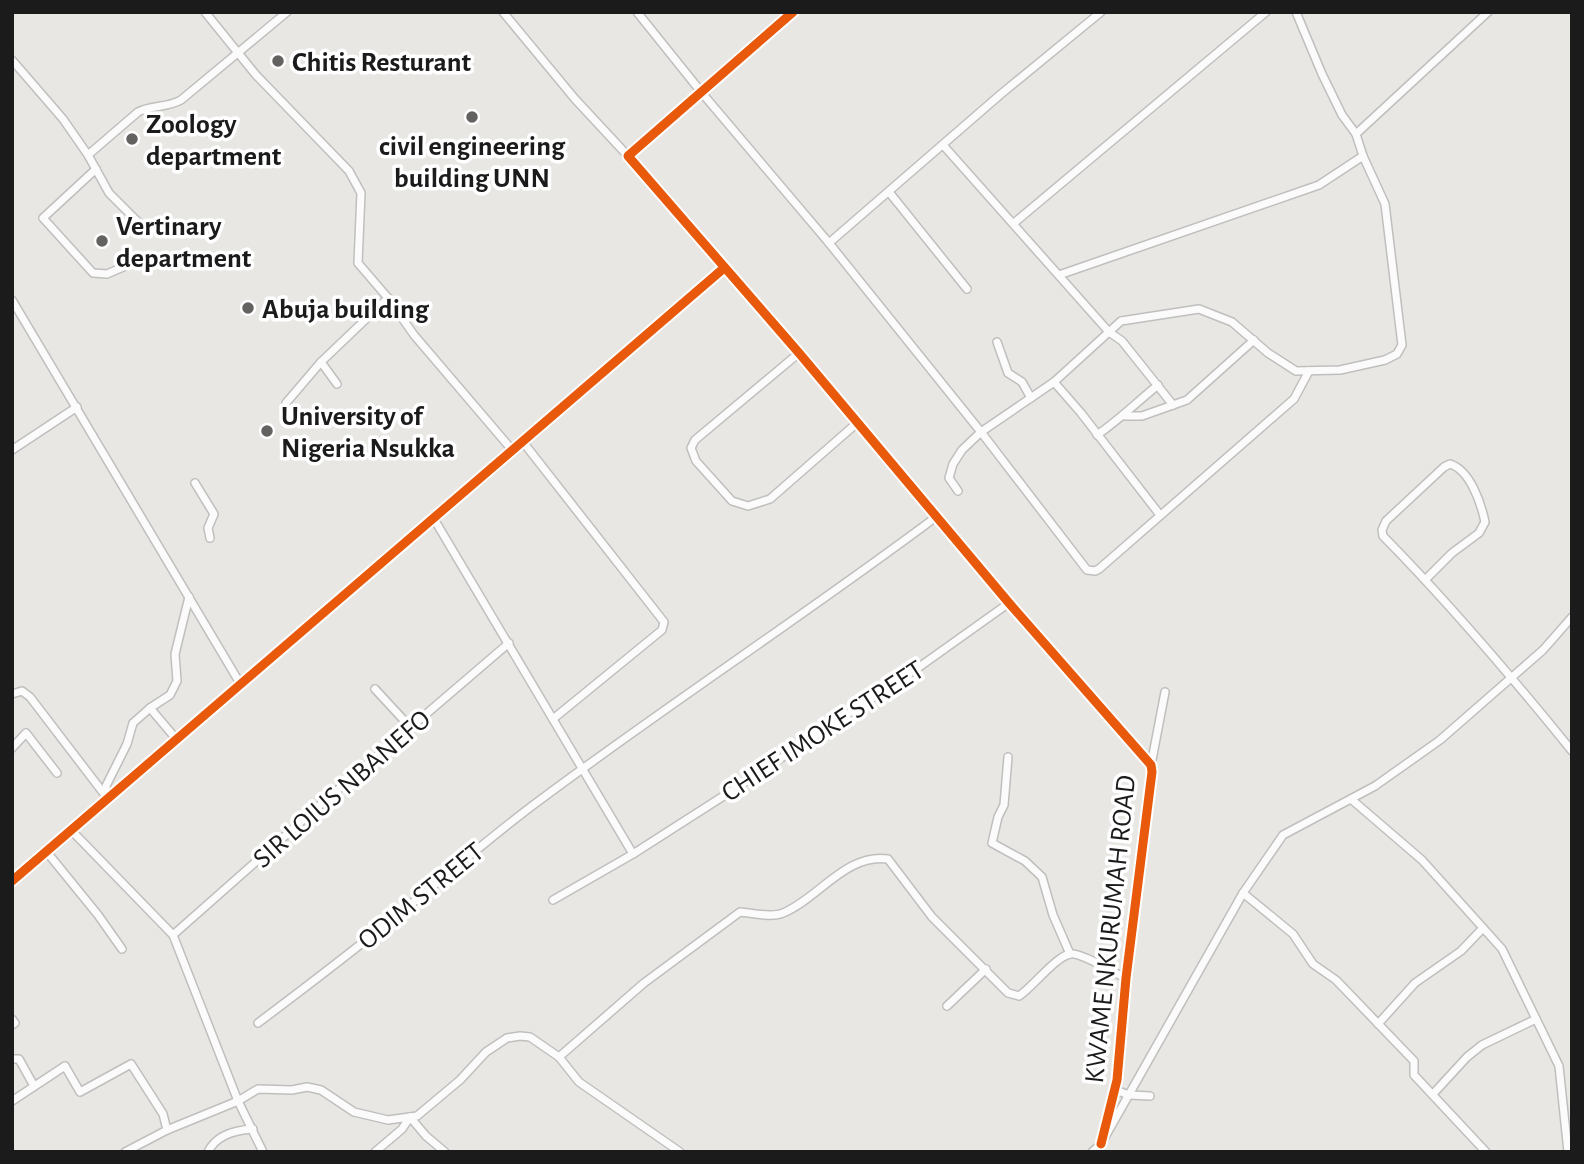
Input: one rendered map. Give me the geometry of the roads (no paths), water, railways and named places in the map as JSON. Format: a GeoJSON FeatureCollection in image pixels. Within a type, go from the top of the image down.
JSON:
{"type":"FeatureCollection","features":[{"type":"Feature","properties":{"kind":"street"},"geometry":{"type":"LineString","coordinates":[[205,12],[256,75],[349,171],[360,193],[358,263],[388,298],[414,335],[513,451]]}},
{"type":"Feature","properties":{"kind":"street","name":"KWAME NKURUMAH ROAD"},"geometry":{"type":"LineString","coordinates":[[503,12],[575,99],[799,353],[1009,603],[1151,765],[1115,1090],[1101,1144]]}},
{"type":"Feature","properties":{"kind":"street"},"geometry":{"type":"LineString","coordinates":[[637,12],[830,243],[1087,570],[1099,569],[1293,399],[1308,371]]}},
{"type":"Feature","properties":{"kind":"street"},"geometry":{"type":"LineString","coordinates":[[628,156],[793,12]]}},
{"type":"Feature","properties":{"kind":"street"},"geometry":{"type":"LineString","coordinates":[[830,243],[1101,12]]}},
{"type":"Feature","properties":{"kind":"street"},"geometry":{"type":"LineString","coordinates":[[1014,223],[1266,12]]}},
{"type":"Feature","properties":{"kind":"street"},"geometry":{"type":"LineString","coordinates":[[958,491],[949,478],[953,464],[962,450],[981,432],[1054,382],[1121,321],[1199,309],[1232,322],[1282,363],[1296,371],[1340,370],[1385,360],[1397,354],[1402,345],[1385,205],[1356,134],[1342,115],[1322,74],[1297,12]]}},
{"type":"Feature","properties":{"kind":"street"},"geometry":{"type":"LineString","coordinates":[[1356,134],[1488,12]]}},
{"type":"Feature","properties":{"kind":"street"},"geometry":{"type":"LineString","coordinates":[[88,155],[143,109],[171,106],[181,100],[287,13]]}},
{"type":"Feature","properties":{"kind":"street"},"geometry":{"type":"LineString","coordinates":[[12,60],[62,119],[88,155],[110,193],[149,233]]}},
{"type":"Feature","properties":{"kind":"street"},"geometry":{"type":"LineString","coordinates":[[943,145],[1109,332],[1122,341],[1173,405]]}},
{"type":"Feature","properties":{"kind":"street"},"geometry":{"type":"LineString","coordinates":[[1059,275],[1320,185],[1363,156]]}},
{"type":"Feature","properties":{"kind":"street"},"geometry":{"type":"LineString","coordinates":[[96,169],[43,218],[93,273],[107,274],[130,264]]}},
{"type":"Feature","properties":{"kind":"street"},"geometry":{"type":"LineString","coordinates":[[888,192],[967,289]]}},
{"type":"Feature","properties":{"kind":"street"},"geometry":{"type":"LineString","coordinates":[[12,881],[724,268]]}},
{"type":"Feature","properties":{"kind":"street"},"geometry":{"type":"LineString","coordinates":[[286,403],[321,362],[388,298]]}},
{"type":"Feature","properties":{"kind":"street"},"geometry":{"type":"LineString","coordinates":[[12,300],[241,685]]}},
{"type":"Feature","properties":{"kind":"street"},"geometry":{"type":"LineString","coordinates":[[1125,416],[1142,416],[1187,400],[1254,340]]}},
{"type":"Feature","properties":{"kind":"street"},"geometry":{"type":"LineString","coordinates":[[997,341],[1008,373],[1022,383],[1031,398]]}},
{"type":"Feature","properties":{"kind":"street"},"geometry":{"type":"LineString","coordinates":[[799,353],[695,440],[691,448],[696,461],[732,501],[748,506],[759,504],[770,499],[857,423]]}},
{"type":"Feature","properties":{"kind":"street"},"geometry":{"type":"LineString","coordinates":[[321,362],[337,384]]}},
{"type":"Feature","properties":{"kind":"street"},"geometry":{"type":"LineString","coordinates":[[1054,382],[1160,515]]}},
{"type":"Feature","properties":{"kind":"street"},"geometry":{"type":"LineString","coordinates":[[1097,435],[1125,416],[1129,409],[1158,385]]}},
{"type":"Feature","properties":{"kind":"street"},"geometry":{"type":"LineString","coordinates":[[12,450],[77,407]]}},
{"type":"Feature","properties":{"kind":"street"},"geometry":{"type":"LineString","coordinates":[[523,442],[664,622],[662,630],[553,719]]}},
{"type":"Feature","properties":{"kind":"street"},"geometry":{"type":"LineString","coordinates":[[1426,579],[1452,553],[1479,533],[1485,522],[1476,494],[1457,466],[1450,464],[1386,521],[1382,530],[1383,536],[1426,579],[1572,751]]}},
{"type":"Feature","properties":{"kind":"street"},"geometry":{"type":"LineString","coordinates":[[195,483],[214,514],[208,527],[211,538]]}},
{"type":"Feature","properties":{"kind":"street","name":"ODIM STREET"},"geometry":{"type":"LineString","coordinates":[[258,1023],[403,911],[476,848],[582,769],[936,517]]}},
{"type":"Feature","properties":{"kind":"street"},"geometry":{"type":"LineString","coordinates":[[434,519],[633,854]]}},
{"type":"Feature","properties":{"kind":"street"},"geometry":{"type":"LineString","coordinates":[[108,799],[106,786],[127,744],[133,723],[170,695],[177,681],[175,654],[189,597]]}},
{"type":"Feature","properties":{"kind":"street","name":"CHIEF IMOKE STREET"},"geometry":{"type":"LineString","coordinates":[[553,900],[633,854],[922,665],[1009,603]]}},
{"type":"Feature","properties":{"kind":"street"},"geometry":{"type":"LineString","coordinates":[[1092,1152],[1101,1144],[1243,893],[1283,835],[1375,786],[1440,740],[1543,650],[1572,617]]}},
{"type":"Feature","properties":{"kind":"street","name":"SIR LOIUS NBANEFO"},"geometry":{"type":"LineString","coordinates":[[173,935],[509,643]]}},
{"type":"Feature","properties":{"kind":"street"},"geometry":{"type":"LineString","coordinates":[[375,689],[411,727]]}},
{"type":"Feature","properties":{"kind":"street"},"geometry":{"type":"LineString","coordinates":[[12,694],[22,691],[30,697],[108,799]]}},
{"type":"Feature","properties":{"kind":"street"},"geometry":{"type":"LineString","coordinates":[[1151,765],[1165,692]]}},
{"type":"Feature","properties":{"kind":"street"},"geometry":{"type":"LineString","coordinates":[[150,708],[177,740]]}},
{"type":"Feature","properties":{"kind":"street"},"geometry":{"type":"LineString","coordinates":[[12,748],[26,733],[57,773]]}},
{"type":"Feature","properties":{"kind":"street"},"geometry":{"type":"LineString","coordinates":[[1008,757],[1004,805],[998,817],[992,843],[1024,861],[1042,877],[1053,915],[1070,954]]}},
{"type":"Feature","properties":{"kind":"street"},"geometry":{"type":"LineString","coordinates":[[1351,799],[1422,860],[1502,949],[1559,1066],[1568,1152]]}},
{"type":"Feature","properties":{"kind":"street"},"geometry":{"type":"LineString","coordinates":[[71,830],[173,935],[238,1101],[263,1152]]}},
{"type":"Feature","properties":{"kind":"street"},"geometry":{"type":"LineString","coordinates":[[46,851],[122,949]]}},
{"type":"Feature","properties":{"kind":"street"},"geometry":{"type":"LineString","coordinates":[[559,1057],[644,983],[740,912],[781,914],[857,863],[874,857],[888,859],[932,917],[1008,993],[1019,996],[1058,961],[1070,954],[1078,955],[1126,978]]}},
{"type":"Feature","properties":{"kind":"street"},"geometry":{"type":"LineString","coordinates":[[1243,893],[1293,934],[1313,964],[1336,980],[1414,1061],[1415,1074],[1486,1152]]}},
{"type":"Feature","properties":{"kind":"street"},"geometry":{"type":"LineString","coordinates":[[1378,1024],[1415,983],[1461,951],[1483,928]]}},
{"type":"Feature","properties":{"kind":"street"},"geometry":{"type":"LineString","coordinates":[[947,1006],[986,969]]}},
{"type":"Feature","properties":{"kind":"street"},"geometry":{"type":"LineString","coordinates":[[12,1019],[15,1023],[12,1026]]}},
{"type":"Feature","properties":{"kind":"street"},"geometry":{"type":"LineString","coordinates":[[1433,1094],[1466,1057],[1482,1045],[1536,1019]]}},
{"type":"Feature","properties":{"kind":"street"},"geometry":{"type":"LineString","coordinates":[[125,1152],[167,1130],[238,1101],[258,1089],[292,1090],[307,1087],[321,1090],[354,1112],[388,1120],[417,1116],[460,1080],[486,1052],[507,1038],[520,1035],[530,1037],[559,1057],[579,1082],[680,1152]]}},
{"type":"Feature","properties":{"kind":"street"},"geometry":{"type":"LineString","coordinates":[[12,1059],[19,1059],[34,1086]]}},
{"type":"Feature","properties":{"kind":"street"},"geometry":{"type":"LineString","coordinates":[[12,1101],[65,1066],[80,1092],[131,1064],[163,1114],[167,1130]]}},
{"type":"Feature","properties":{"kind":"street"},"geometry":{"type":"LineString","coordinates":[[1115,1090],[1129,1095],[1150,1096]]}},
{"type":"Feature","properties":{"kind":"street"},"geometry":{"type":"LineString","coordinates":[[375,1152],[402,1129],[410,1117]]}},
{"type":"Feature","properties":{"kind":"street"},"geometry":{"type":"LineString","coordinates":[[410,1117],[426,1136],[445,1152]]}},
{"type":"Feature","properties":{"kind":"street"},"geometry":{"type":"LineString","coordinates":[[208,1152],[211,1146],[234,1130],[253,1129]]}},
{"type":"Feature","properties":{"kind":"place","name":"Chitis Resturant"},"geometry":{"type":"Point","coordinates":[278,61]}},
{"type":"Feature","properties":{"kind":"place","name":"civil engineering building UNN"},"geometry":{"type":"Point","coordinates":[472,117]}},
{"type":"Feature","properties":{"kind":"place","name":"Zoology department"},"geometry":{"type":"Point","coordinates":[132,139]}},
{"type":"Feature","properties":{"kind":"place","name":"Vertinary department"},"geometry":{"type":"Point","coordinates":[102,241]}},
{"type":"Feature","properties":{"kind":"place","name":"Abuja building"},"geometry":{"type":"Point","coordinates":[248,308]}},
{"type":"Feature","properties":{"kind":"place","name":"University of Nigeria Nsukka"},"geometry":{"type":"Point","coordinates":[267,431]}}]}
